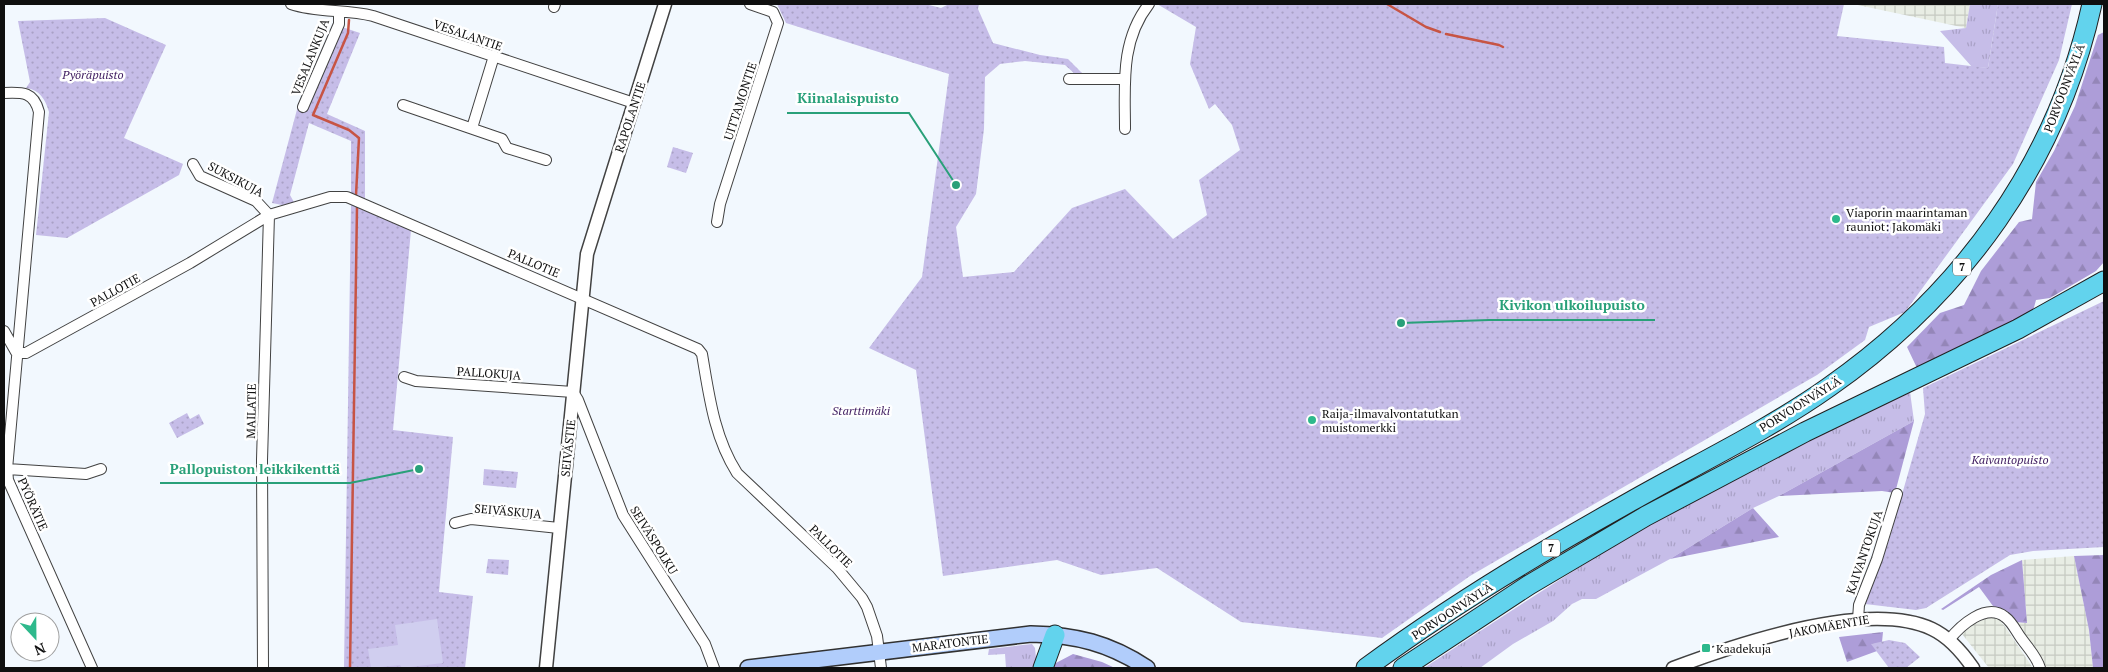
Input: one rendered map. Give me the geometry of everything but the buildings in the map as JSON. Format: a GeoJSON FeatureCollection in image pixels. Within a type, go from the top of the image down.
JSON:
{"type":"FeatureCollection","features":[{"type":"Feature","properties":{"kind":"highway","name":"PORVOONVÄYLÄ"},"geometry":{"type":"LineString","coordinates":[[1362,668],[1373,663],[1560,542],[1794,410],[1844,376],[1892,338],[1950,282],[1987,235],[2021,184],[2038,154],[2066,91],[2079,54],[2092,4]]}},
{"type":"Feature","properties":{"kind":"highway","name":"PORVOONVÄYLÄ"},"geometry":{"type":"LineString","coordinates":[[1409,665],[1529,585],[1646,516],[1790,440],[2067,304],[2104,281]]}},
{"type":"Feature","properties":{"kind":"highway"},"geometry":{"type":"LineString","coordinates":[[1043,668],[1055,635]]}},
{"type":"Feature","properties":{"kind":"main road","name":"MARATONTIE"},"geometry":{"type":"LineString","coordinates":[[748,668],[1008,636],[1055,635],[1084,640],[1114,649],[1147,668]]}},
{"type":"Feature","properties":{"kind":"street","name":"VESALANTIE"},"geometry":{"type":"LineString","coordinates":[[291,4],[311,9],[357,12],[634,103]]}},
{"type":"Feature","properties":{"kind":"street","name":"RAPOLANTIE"},"geometry":{"type":"LineString","coordinates":[[594,229],[665,4]]}},
{"type":"Feature","properties":{"kind":"street","name":"UITTAMONTIE"},"geometry":{"type":"LineString","coordinates":[[717,222],[720,204],[778,23],[773,12],[750,4]]}},
{"type":"Feature","properties":{"kind":"street"},"geometry":{"type":"LineString","coordinates":[[1125,129],[1124,79],[1130,41],[1139,19],[1149,4]]}},
{"type":"Feature","properties":{"kind":"street","name":"VESALANKUJA"},"geometry":{"type":"LineString","coordinates":[[303,107],[339,24],[339,15]]}},
{"type":"Feature","properties":{"kind":"street"},"geometry":{"type":"LineString","coordinates":[[472,128],[494,56]]}},
{"type":"Feature","properties":{"kind":"street"},"geometry":{"type":"LineString","coordinates":[[1069,79],[1124,79]]}},
{"type":"Feature","properties":{"kind":"street","name":"PYÖRÄTIE"},"geometry":{"type":"LineString","coordinates":[[4,93],[20,92],[35,100],[39,112],[7,469],[12,489],[92,668]]}},
{"type":"Feature","properties":{"kind":"street"},"geometry":{"type":"LineString","coordinates":[[402,105],[502,138],[507,148],[546,160]]}},
{"type":"Feature","properties":{"kind":"street","name":"SUKSIKUJA"},"geometry":{"type":"LineString","coordinates":[[193,164],[200,176],[256,201],[269,215]]}},
{"type":"Feature","properties":{"kind":"street","name":"PALLOTIE"},"geometry":{"type":"LineString","coordinates":[[17,353],[26,353],[190,263],[269,215],[330,197],[347,197],[698,349],[702,354],[711,407],[718,434],[728,458],[737,473],[837,568],[857,592],[867,607],[873,621],[882,668]]}},
{"type":"Feature","properties":{"kind":"street","name":"MAILATIE"},"geometry":{"type":"LineString","coordinates":[[262,668],[262,460],[269,215]]}},
{"type":"Feature","properties":{"kind":"street","name":"SEIVÄSTIE"},"geometry":{"type":"LineString","coordinates":[[546,668],[585,268],[594,229]]}},
{"type":"Feature","properties":{"kind":"street"},"geometry":{"type":"LineString","coordinates":[[4,331],[17,353]]}},
{"type":"Feature","properties":{"kind":"street","name":"PALLOKUJA"},"geometry":{"type":"LineString","coordinates":[[404,377],[416,381],[573,392]]}},
{"type":"Feature","properties":{"kind":"street","name":"SEIVÄSPOLKU"},"geometry":{"type":"LineString","coordinates":[[573,392],[578,400],[623,515],[705,644],[714,668]]}},
{"type":"Feature","properties":{"kind":"street"},"geometry":{"type":"LineString","coordinates":[[7,469],[86,474],[101,469]]}},
{"type":"Feature","properties":{"kind":"street","name":"KAIVANTOKUJA"},"geometry":{"type":"LineString","coordinates":[[1858,619],[1859,605],[1877,559],[1897,494]]}},
{"type":"Feature","properties":{"kind":"street","name":"SEIVÄSKUJA"},"geometry":{"type":"LineString","coordinates":[[455,523],[471,519],[559,528]]}},
{"type":"Feature","properties":{"kind":"street"},"geometry":{"type":"LineString","coordinates":[[1949,640],[1961,627],[1981,614],[1988,612],[2000,614],[2013,626],[2040,668]]}},
{"type":"Feature","properties":{"kind":"street","name":"JAKOMÄENTIE"},"geometry":{"type":"LineString","coordinates":[[1673,668],[1751,642],[1858,619],[1876,618],[1909,621],[1932,629],[1949,640],[1972,668]]}},
{"type":"Feature","properties":{"kind":"shaded area"},"geometry":{"type":"Polygon","coordinates":[[[1853,4],[1970,4],[1966,28],[1853,4]]]}},
{"type":"Feature","properties":{"kind":"shaded area"},"geometry":{"type":"Polygon","coordinates":[[[2074,556],[2089,630],[2093,668],[2046,668],[2044,661],[2015,622],[2027,623],[2022,560],[2074,556]]]}},
{"type":"Feature","properties":{"kind":"shaded area"},"geometry":{"type":"Polygon","coordinates":[[[1988,618],[1997,618],[2004,625],[2033,668],[1989,668],[1962,634],[1975,623],[1988,618]]]}},
{"type":"Feature","properties":{"kind":"shaded area"},"geometry":{"type":"Polygon","coordinates":[[[437,619],[443,663],[402,668],[400,665],[371,668],[368,649],[398,645],[395,625],[437,619]]]}},
{"type":"Feature","properties":{"kind":"green space"},"geometry":{"type":"Polygon","coordinates":[[[777,4],[925,4],[941,8],[949,4],[979,4],[978,9],[993,43],[1040,55],[1068,59],[1083,74],[1075,74],[1065,65],[1025,61],[1000,64],[985,77],[984,129],[976,194],[956,227],[963,277],[1014,272],[1072,208],[1125,189],[1173,239],[1207,215],[1199,180],[1240,150],[1232,125],[1215,104],[1209,109],[1190,64],[1196,27],[1157,4],[1844,4],[1837,36],[1944,47],[1945,63],[1988,68],[1998,4],[2072,4],[2059,60],[2013,164],[1905,312],[1869,327],[1865,340],[1817,375],[1470,576],[1382,638],[1241,622],[1157,568],[1101,575],[1057,560],[943,576],[916,370],[869,348],[922,277],[949,74],[786,23],[777,4]]]}},
{"type":"Feature","properties":{"kind":"green space"},"geometry":{"type":"Polygon","coordinates":[[[1970,4],[1998,4],[1988,68],[1972,67],[1940,31],[1966,28],[1970,4]]]}},
{"type":"Feature","properties":{"kind":"green space","name":"Pyöräpuisto"},"geometry":{"type":"Polygon","coordinates":[[[105,18],[166,45],[124,138],[183,164],[179,175],[67,238],[36,235],[49,112],[41,96],[35,91],[26,88],[30,82],[18,21],[105,18]]]}},
{"type":"Feature","properties":{"kind":"green space"},"geometry":{"type":"Polygon","coordinates":[[[333,24],[360,33],[327,114],[365,131],[365,199],[351,193],[351,141],[309,123],[290,195],[295,204],[282,205],[272,203],[299,102],[333,24]]]}},
{"type":"Feature","properties":{"kind":"green space"},"geometry":{"type":"Polygon","coordinates":[[[2104,32],[2104,262],[2096,271],[2050,298],[2036,300],[2033,311],[1917,368],[1907,347],[1940,313],[1964,305],[1981,271],[2019,222],[2032,219],[2036,182],[2054,151],[2075,106],[2098,35],[2104,32]]]}},
{"type":"Feature","properties":{"kind":"green space"},"geometry":{"type":"Polygon","coordinates":[[[673,147],[693,153],[686,173],[667,167],[673,147]]]}},
{"type":"Feature","properties":{"kind":"green space"},"geometry":{"type":"Polygon","coordinates":[[[351,205],[411,230],[393,430],[453,437],[439,592],[473,596],[465,668],[344,668],[351,205]]]}},
{"type":"Feature","properties":{"kind":"green space","name":"Kaivantopuisto"},"geometry":{"type":"Polygon","coordinates":[[[2104,301],[2104,547],[2033,551],[2010,555],[1926,608],[1916,610],[1865,604],[1889,540],[1925,414],[1923,388],[2104,301]]]}},
{"type":"Feature","properties":{"kind":"green space"},"geometry":{"type":"Polygon","coordinates":[[[1910,392],[1914,421],[1779,496],[1753,508],[1670,559],[1596,599],[1582,599],[1572,604],[1553,621],[1513,644],[1480,668],[1424,668],[1515,608],[1670,512],[1758,465],[1910,392]]]}},
{"type":"Feature","properties":{"kind":"green space"},"geometry":{"type":"Polygon","coordinates":[[[187,413],[190,419],[199,414],[204,424],[177,438],[169,423],[187,413]]]}},
{"type":"Feature","properties":{"kind":"green space"},"geometry":{"type":"Polygon","coordinates":[[[1914,421],[1895,493],[1882,491],[1779,496],[1914,421]]]}},
{"type":"Feature","properties":{"kind":"green space"},"geometry":{"type":"Polygon","coordinates":[[[484,469],[518,472],[516,488],[483,485],[484,469]]]}},
{"type":"Feature","properties":{"kind":"green space"},"geometry":{"type":"Polygon","coordinates":[[[1753,508],[1779,537],[1670,559],[1753,508]]]}},
{"type":"Feature","properties":{"kind":"green space"},"geometry":{"type":"Polygon","coordinates":[[[2104,555],[2104,668],[2093,668],[2089,630],[2074,556],[2104,555]]]}},
{"type":"Feature","properties":{"kind":"green space"},"geometry":{"type":"Polygon","coordinates":[[[488,559],[509,560],[508,575],[486,573],[488,559]]]}},
{"type":"Feature","properties":{"kind":"green space"},"geometry":{"type":"Polygon","coordinates":[[[2022,560],[2027,623],[2015,622],[2002,610],[1993,606],[1979,587],[1943,610],[1941,609],[1991,575],[2022,560]]]}},
{"type":"Feature","properties":{"kind":"green space"},"geometry":{"type":"Polygon","coordinates":[[[1883,632],[1882,642],[1877,651],[1847,662],[1839,637],[1883,632]]]}},
{"type":"Feature","properties":{"kind":"green space"},"geometry":{"type":"Polygon","coordinates":[[[1889,640],[1905,643],[1920,657],[1906,668],[1889,668],[1871,644],[1889,640]]]}},
{"type":"Feature","properties":{"kind":"green space"},"geometry":{"type":"Polygon","coordinates":[[[1032,644],[1035,648],[1036,658],[1040,661],[1040,668],[1006,668],[1005,654],[988,655],[989,649],[1032,644]]]}},
{"type":"Feature","properties":{"kind":"green space"},"geometry":{"type":"Polygon","coordinates":[[[1073,654],[1102,662],[1115,668],[1053,668],[1054,664],[1073,654]]]}},
{"type":"Feature","properties":{"kind":"waterway"},"geometry":{"type":"LineString","coordinates":[[1387,4],[1426,27],[1440,32]]}},
{"type":"Feature","properties":{"kind":"waterway"},"geometry":{"type":"LineString","coordinates":[[349,20],[348,33],[313,115],[349,130],[359,138],[356,195]]}},
{"type":"Feature","properties":{"kind":"waterway"},"geometry":{"type":"LineString","coordinates":[[1446,34],[1503,47]]}},
{"type":"Feature","properties":{"kind":"waterway"},"geometry":{"type":"LineString","coordinates":[[350,668],[357,207]]}},
{"type":"Feature","properties":{"kind":"place","name":"Kiinalaispuisto"},"geometry":{"type":"Point","coordinates":[956,185]}},
{"type":"Feature","properties":{"kind":"place","name":"Viaporin maarintaman rauniot: Jakomäki"},"geometry":{"type":"Point","coordinates":[1836,219]}},
{"type":"Feature","properties":{"kind":"place","name":"Kivikon ulkoilupuisto"},"geometry":{"type":"Point","coordinates":[1401,323]}},
{"type":"Feature","properties":{"kind":"place","name":"Raija-ilmavalvontatutkan muistomerkki"},"geometry":{"type":"Point","coordinates":[1312,420]}},
{"type":"Feature","properties":{"kind":"place","name":"Pallopuiston leikkikenttä"},"geometry":{"type":"Point","coordinates":[419,469]}},
{"type":"Feature","properties":{"kind":"place","name":"Kaadekuja"},"geometry":{"type":"Point","coordinates":[1706,648]}},
{"type":"Feature","properties":{"kind":"park label","name":"Starttimäki"},"geometry":{"type":"Point","coordinates":[861,410]}}]}
